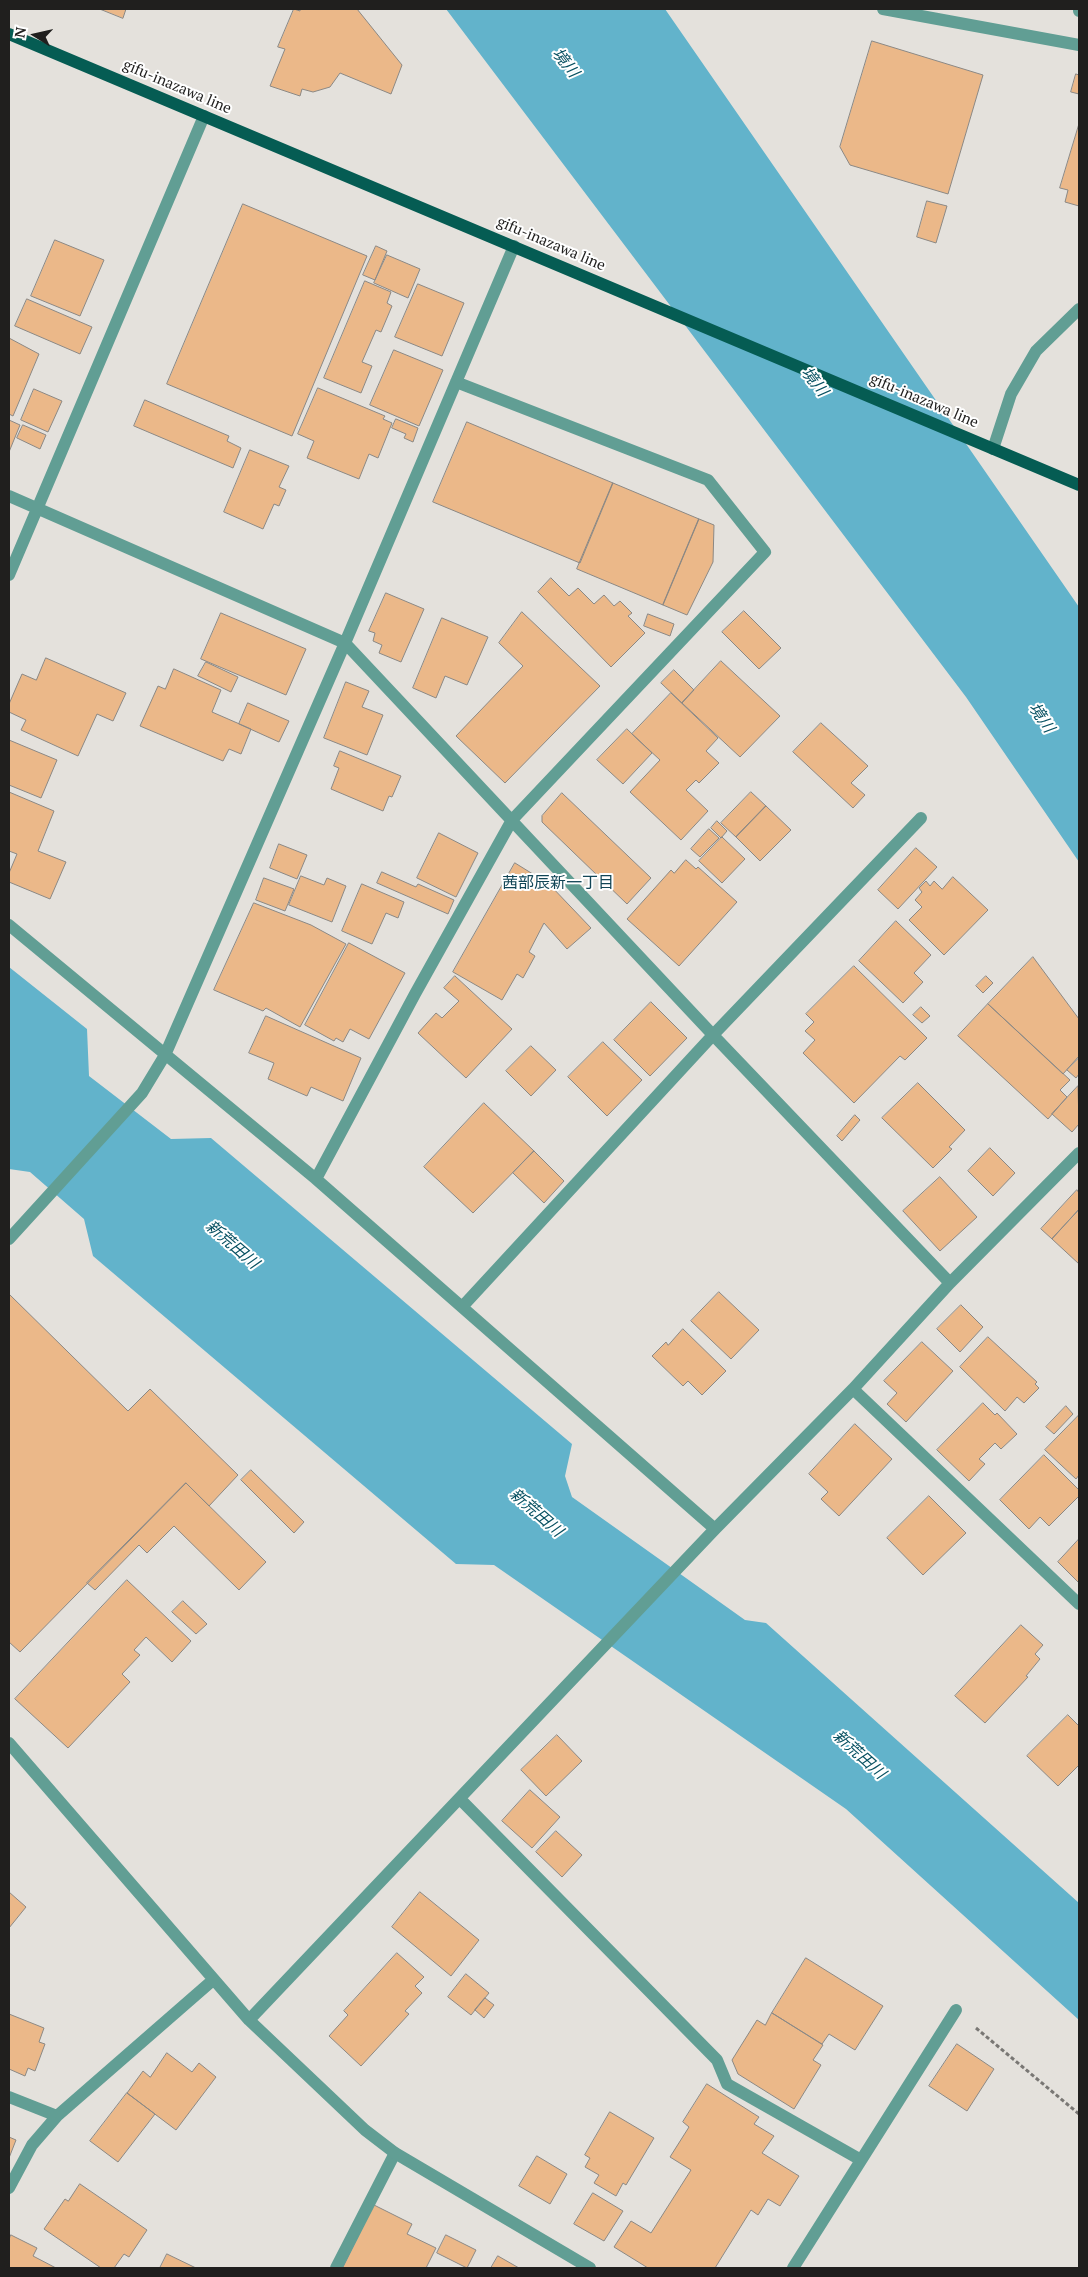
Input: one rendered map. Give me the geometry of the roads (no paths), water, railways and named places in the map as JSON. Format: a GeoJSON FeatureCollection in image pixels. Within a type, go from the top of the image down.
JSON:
{"type":"FeatureCollection","features":[{"type":"Feature","properties":{"kind":"main road","name":"gifu-inazawa line"},"geometry":{"type":"LineString","coordinates":[[9,34],[1079,485]]}},
{"type":"Feature","properties":{"kind":"street"},"geometry":{"type":"LineString","coordinates":[[884,9],[1079,45]]}},
{"type":"Feature","properties":{"kind":"street"},"geometry":{"type":"LineString","coordinates":[[9,575],[204,116]]}},
{"type":"Feature","properties":{"kind":"street"},"geometry":{"type":"LineString","coordinates":[[9,1239],[142,1093],[165,1055],[514,246]]}},
{"type":"Feature","properties":{"kind":"street"},"geometry":{"type":"LineString","coordinates":[[989,446],[1011,394],[1036,352],[1079,310]]}},
{"type":"Feature","properties":{"kind":"street"},"geometry":{"type":"LineString","coordinates":[[316,1179],[415,994],[512,820],[765,552],[708,480],[456,382]]}},
{"type":"Feature","properties":{"kind":"street"},"geometry":{"type":"LineString","coordinates":[[9,496],[344,643],[713,1035],[950,1283]]}},
{"type":"Feature","properties":{"kind":"street"},"geometry":{"type":"LineString","coordinates":[[462,1307],[713,1035],[922,818]]}},
{"type":"Feature","properties":{"kind":"street"},"geometry":{"type":"LineString","coordinates":[[9,925],[316,1179],[715,1529]]}},
{"type":"Feature","properties":{"kind":"street"},"geometry":{"type":"LineString","coordinates":[[248,2020],[715,1529],[853,1389],[950,1283],[1079,1153]]}},
{"type":"Feature","properties":{"kind":"street"},"geometry":{"type":"LineString","coordinates":[[853,1389],[1079,1604]]}},
{"type":"Feature","properties":{"kind":"street"},"geometry":{"type":"LineString","coordinates":[[9,1743],[248,2020],[365,2130],[395,2153],[589,2268]]}},
{"type":"Feature","properties":{"kind":"street"},"geometry":{"type":"LineString","coordinates":[[460,1799],[717,2060],[727,2084],[861,2160]]}},
{"type":"Feature","properties":{"kind":"street"},"geometry":{"type":"LineString","coordinates":[[9,2188],[32,2145],[57,2116],[213,1980]]}},
{"type":"Feature","properties":{"kind":"street"},"geometry":{"type":"LineString","coordinates":[[793,2268],[956,2010]]}},
{"type":"Feature","properties":{"kind":"street"},"geometry":{"type":"LineString","coordinates":[[9,2097],[57,2116]]}},
{"type":"Feature","properties":{"kind":"street"},"geometry":{"type":"LineString","coordinates":[[336,2268],[395,2153]]}},
{"type":"Feature","properties":{"kind":"water","name":"境川"},"geometry":{"type":"Polygon","coordinates":[[[446,9],[665,9],[1079,607],[1079,862],[966,697],[446,9]]]}},
{"type":"Feature","properties":{"kind":"water","name":"新荒田川"},"geometry":{"type":"Polygon","coordinates":[[[9,967],[87,1029],[89,1076],[171,1139],[211,1138],[572,1444],[565,1476],[572,1497],[745,1620],[766,1623],[1079,1903],[1079,2020],[846,1809],[494,1565],[456,1564],[93,1256],[84,1219],[30,1172],[9,1169],[9,967]]]}},
{"type":"Feature","properties":{"kind":"district","name":"茜部辰新一丁目"},"geometry":{"type":"Point","coordinates":[558,883]}}]}
